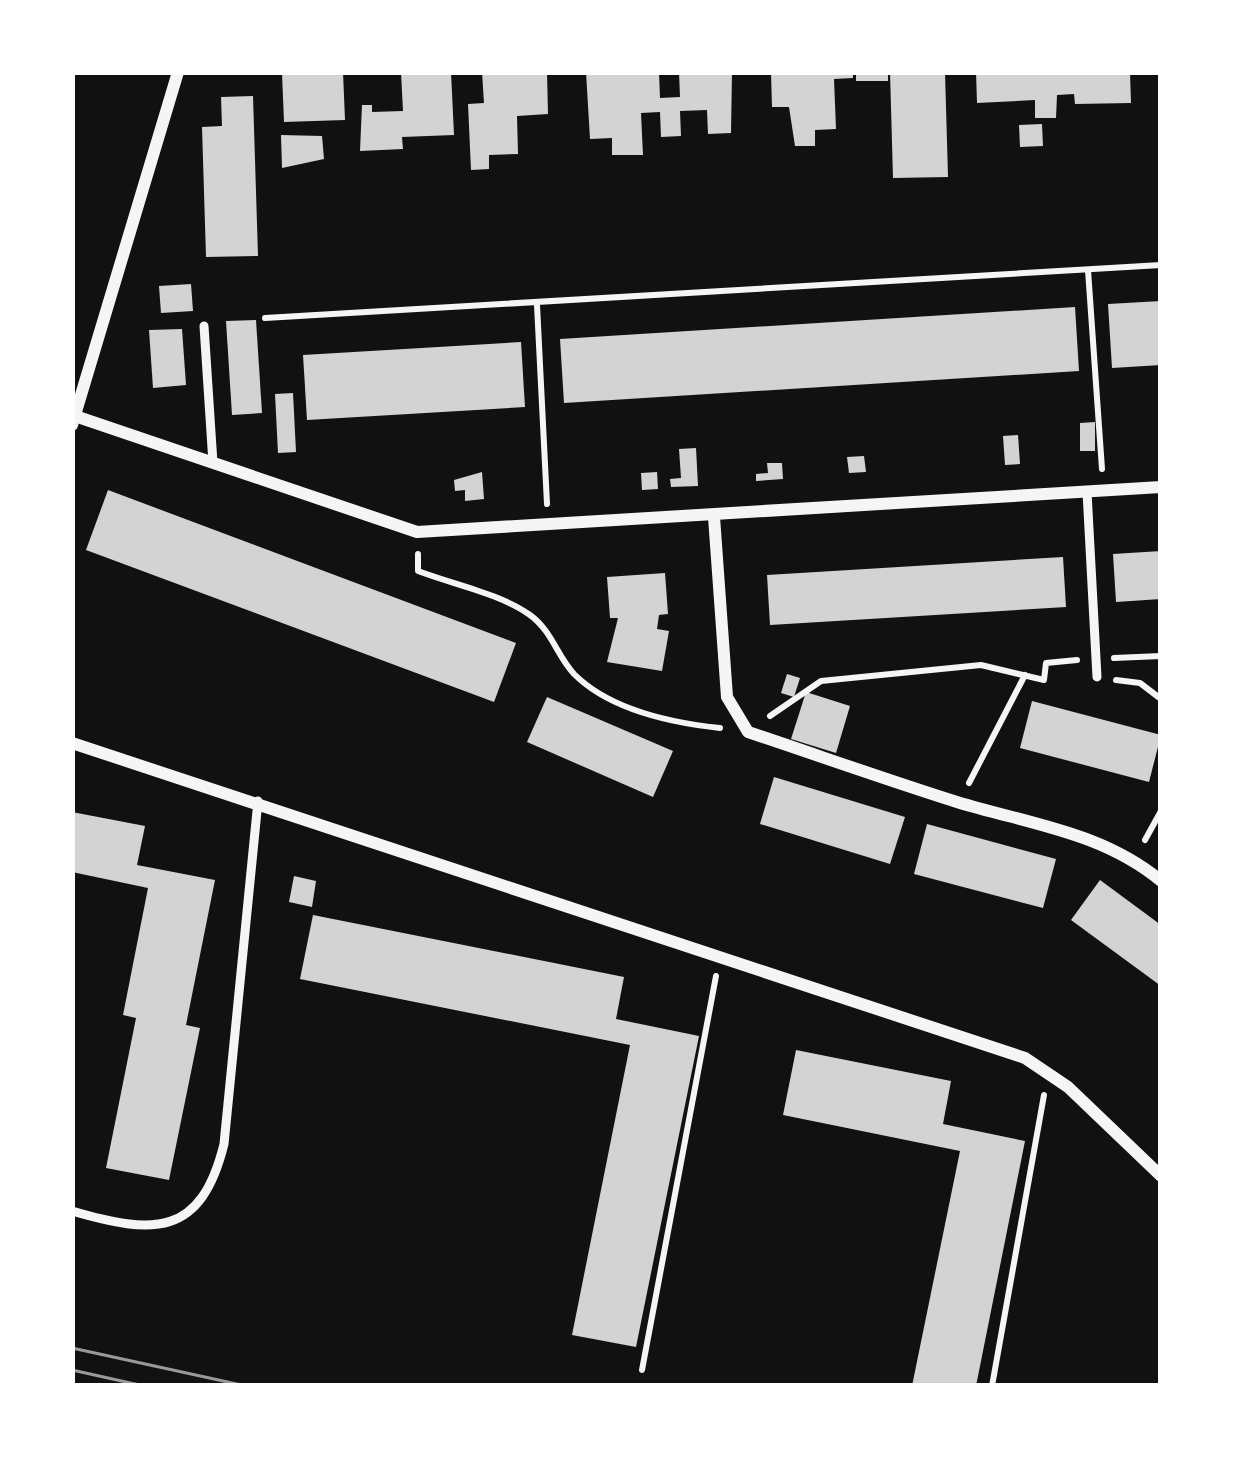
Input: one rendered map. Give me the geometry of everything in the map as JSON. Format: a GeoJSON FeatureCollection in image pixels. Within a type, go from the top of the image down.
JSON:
{"type":"FeatureCollection","features":[{"type":"Feature","properties":{"kind":"street"},"geometry":{"type":"LineString","coordinates":[[178,72],[73,420],[417,532],[1161,488]]}},
{"type":"Feature","properties":{"kind":"street"},"geometry":{"type":"LineString","coordinates":[[714,517],[727,697],[748,732],[959,802],[1079,834],[1131,856],[1161,881]]}},
{"type":"Feature","properties":{"kind":"street"},"geometry":{"type":"LineString","coordinates":[[72,743],[1024,1058],[1161,1176]]}},
{"type":"Feature","properties":{"kind":"lane"},"geometry":{"type":"LineString","coordinates":[[204,326],[213,463]]}},
{"type":"Feature","properties":{"kind":"lane"},"geometry":{"type":"LineString","coordinates":[[1087,492],[1096,677]]}},
{"type":"Feature","properties":{"kind":"lane"},"geometry":{"type":"LineString","coordinates":[[72,1211],[133,1229],[185,1216],[213,1188],[224,1144],[258,801]]}},
{"type":"Feature","properties":{"kind":"path"},"geometry":{"type":"LineString","coordinates":[[265,319],[1161,265]]}},
{"type":"Feature","properties":{"kind":"path"},"geometry":{"type":"LineString","coordinates":[[1088,270],[1103,491]]}},
{"type":"Feature","properties":{"kind":"path"},"geometry":{"type":"LineString","coordinates":[[537,305],[548,526]]}},
{"type":"Feature","properties":{"kind":"path"},"geometry":{"type":"LineString","coordinates":[[417,532],[418,572],[528,613],[550,634],[574,674],[670,723],[748,732],[821,681],[981,665],[1044,680],[1046,663],[1161,656]]}},
{"type":"Feature","properties":{"kind":"path"},"geometry":{"type":"LineString","coordinates":[[959,802],[1025,675]]}},
{"type":"Feature","properties":{"kind":"path"},"geometry":{"type":"LineString","coordinates":[[1096,677],[1140,682],[1161,699]]}},
{"type":"Feature","properties":{"kind":"path"},"geometry":{"type":"LineString","coordinates":[[1131,856],[1161,811]]}},
{"type":"Feature","properties":{"kind":"path"},"geometry":{"type":"LineString","coordinates":[[642,1370],[720,955]]}},
{"type":"Feature","properties":{"kind":"path"},"geometry":{"type":"LineString","coordinates":[[992,1386],[1048,1074]]}},
{"type":"Feature","properties":{"kind":"building"},"geometry":{"type":"Polygon","coordinates":[[[343,72],[345,120],[284,122],[282,73],[343,72]]]}},
{"type":"Feature","properties":{"kind":"building"},"geometry":{"type":"Polygon","coordinates":[[[401,72],[451,72],[454,135],[402,137],[403,149],[360,151],[362,105],[372,105],[372,112],[403,111],[401,72]]]}},
{"type":"Feature","properties":{"kind":"building"},"geometry":{"type":"Polygon","coordinates":[[[482,72],[547,72],[548,114],[517,116],[518,154],[489,155],[489,169],[471,170],[468,104],[484,103],[482,72]]]}},
{"type":"Feature","properties":{"kind":"building"},"geometry":{"type":"Polygon","coordinates":[[[586,72],[659,72],[660,98],[680,97],[679,72],[732,72],[731,133],[708,134],[707,110],[680,111],[681,136],[661,137],[660,112],[641,113],[643,155],[612,155],[612,138],[590,139],[586,72]]]}},
{"type":"Feature","properties":{"kind":"building"},"geometry":{"type":"Polygon","coordinates":[[[771,72],[853,72],[853,78],[834,79],[836,129],[815,130],[815,146],[795,146],[789,107],[772,107],[771,72]]]}},
{"type":"Feature","properties":{"kind":"building"},"geometry":{"type":"Polygon","coordinates":[[[856,72],[888,72],[888,81],[856,81],[856,72]]]}},
{"type":"Feature","properties":{"kind":"building"},"geometry":{"type":"Polygon","coordinates":[[[890,72],[945,72],[948,177],[893,178],[890,72]]]}},
{"type":"Feature","properties":{"kind":"building"},"geometry":{"type":"Polygon","coordinates":[[[976,72],[1130,72],[1131,103],[1075,104],[1074,94],[1057,95],[1056,118],[1035,118],[1035,100],[977,103],[976,72]]]}},
{"type":"Feature","properties":{"kind":"building"},"geometry":{"type":"Polygon","coordinates":[[[253,96],[258,256],[206,257],[202,127],[222,126],[221,97],[253,96]]]}},
{"type":"Feature","properties":{"kind":"building"},"geometry":{"type":"Polygon","coordinates":[[[1042,124],[1043,146],[1020,147],[1019,125],[1042,124]]]}},
{"type":"Feature","properties":{"kind":"building"},"geometry":{"type":"Polygon","coordinates":[[[281,135],[322,136],[324,159],[282,168],[281,135]]]}},
{"type":"Feature","properties":{"kind":"building"},"geometry":{"type":"Polygon","coordinates":[[[191,284],[193,311],[161,313],[159,286],[191,284]]]}},
{"type":"Feature","properties":{"kind":"building"},"geometry":{"type":"Polygon","coordinates":[[[1161,301],[1161,365],[1112,368],[1108,304],[1161,301]]]}},
{"type":"Feature","properties":{"kind":"building"},"geometry":{"type":"Polygon","coordinates":[[[1075,307],[1079,371],[564,403],[560,339],[1075,307]]]}},
{"type":"Feature","properties":{"kind":"building"},"geometry":{"type":"Polygon","coordinates":[[[256,320],[262,413],[232,415],[226,321],[256,320]]]}},
{"type":"Feature","properties":{"kind":"building"},"geometry":{"type":"Polygon","coordinates":[[[182,329],[186,385],[153,388],[149,330],[182,329]]]}},
{"type":"Feature","properties":{"kind":"building"},"geometry":{"type":"Polygon","coordinates":[[[521,342],[525,407],[307,420],[303,355],[521,342]]]}},
{"type":"Feature","properties":{"kind":"building"},"geometry":{"type":"Polygon","coordinates":[[[293,393],[296,452],[278,453],[275,394],[293,393]]]}},
{"type":"Feature","properties":{"kind":"building"},"geometry":{"type":"Polygon","coordinates":[[[1095,422],[1095,451],[1080,451],[1080,423],[1095,422]]]}},
{"type":"Feature","properties":{"kind":"building"},"geometry":{"type":"Polygon","coordinates":[[[1018,435],[1020,464],[1005,465],[1003,436],[1018,435]]]}},
{"type":"Feature","properties":{"kind":"building"},"geometry":{"type":"Polygon","coordinates":[[[696,448],[698,486],[671,487],[670,479],[681,478],[679,449],[696,448]]]}},
{"type":"Feature","properties":{"kind":"building"},"geometry":{"type":"Polygon","coordinates":[[[864,456],[866,472],[849,473],[847,457],[864,456]]]}},
{"type":"Feature","properties":{"kind":"building"},"geometry":{"type":"Polygon","coordinates":[[[767,463],[782,463],[783,479],[756,481],[756,474],[768,473],[767,463]]]}},
{"type":"Feature","properties":{"kind":"building"},"geometry":{"type":"Polygon","coordinates":[[[482,472],[484,499],[465,501],[465,490],[455,491],[454,480],[482,472]]]}},
{"type":"Feature","properties":{"kind":"building"},"geometry":{"type":"Polygon","coordinates":[[[657,472],[658,489],[642,490],[641,473],[657,472]]]}},
{"type":"Feature","properties":{"kind":"building"},"geometry":{"type":"Polygon","coordinates":[[[108,490],[516,643],[494,702],[86,550],[108,490]]]}},
{"type":"Feature","properties":{"kind":"building"},"geometry":{"type":"Polygon","coordinates":[[[1161,551],[1161,599],[1116,602],[1113,554],[1161,551]]]}},
{"type":"Feature","properties":{"kind":"building"},"geometry":{"type":"Polygon","coordinates":[[[1063,557],[1066,607],[770,625],[767,575],[1063,557]]]}},
{"type":"Feature","properties":{"kind":"building"},"geometry":{"type":"Polygon","coordinates":[[[665,573],[668,614],[659,615],[657,629],[669,631],[662,671],[607,662],[618,618],[610,618],[607,577],[665,573]]]}},
{"type":"Feature","properties":{"kind":"building"},"geometry":{"type":"Polygon","coordinates":[[[787,674],[800,678],[794,697],[781,693],[787,674]]]}},
{"type":"Feature","properties":{"kind":"building"},"geometry":{"type":"Polygon","coordinates":[[[806,692],[850,706],[836,753],[791,739],[806,692]]]}},
{"type":"Feature","properties":{"kind":"building"},"geometry":{"type":"Polygon","coordinates":[[[547,697],[673,751],[653,797],[527,742],[547,697]]]}},
{"type":"Feature","properties":{"kind":"building"},"geometry":{"type":"Polygon","coordinates":[[[1032,701],[1161,735],[1149,782],[1020,748],[1032,701]]]}},
{"type":"Feature","properties":{"kind":"building"},"geometry":{"type":"Polygon","coordinates":[[[774,777],[905,817],[890,864],[760,824],[774,777]]]}},
{"type":"Feature","properties":{"kind":"building"},"geometry":{"type":"Polygon","coordinates":[[[72,812],[145,826],[137,865],[215,880],[186,1025],[200,1028],[169,1180],[106,1168],[136,1018],[123,1015],[148,888],[72,872],[72,812]]]}},
{"type":"Feature","properties":{"kind":"building"},"geometry":{"type":"Polygon","coordinates":[[[927,824],[1056,859],[1043,908],[914,874],[927,824]]]}},
{"type":"Feature","properties":{"kind":"building"},"geometry":{"type":"Polygon","coordinates":[[[294,876],[316,881],[312,907],[289,902],[294,876]]]}},
{"type":"Feature","properties":{"kind":"building"},"geometry":{"type":"Polygon","coordinates":[[[1100,880],[1161,925],[1161,986],[1071,920],[1100,880]]]}},
{"type":"Feature","properties":{"kind":"building"},"geometry":{"type":"Polygon","coordinates":[[[313,915],[624,977],[616,1019],[699,1036],[636,1347],[572,1335],[630,1045],[300,979],[313,915]]]}},
{"type":"Feature","properties":{"kind":"building"},"geometry":{"type":"Polygon","coordinates":[[[796,1050],[951,1081],[943,1124],[1025,1141],[976,1386],[912,1386],[960,1151],[783,1115],[796,1050]]]}},
{"type":"Feature","properties":{"kind":"tram line"},"geometry":{"type":"LineString","coordinates":[[72,1348],[246,1386]]}},
{"type":"Feature","properties":{"kind":"tram line"},"geometry":{"type":"LineString","coordinates":[[72,1370],[144,1386]]}}]}
